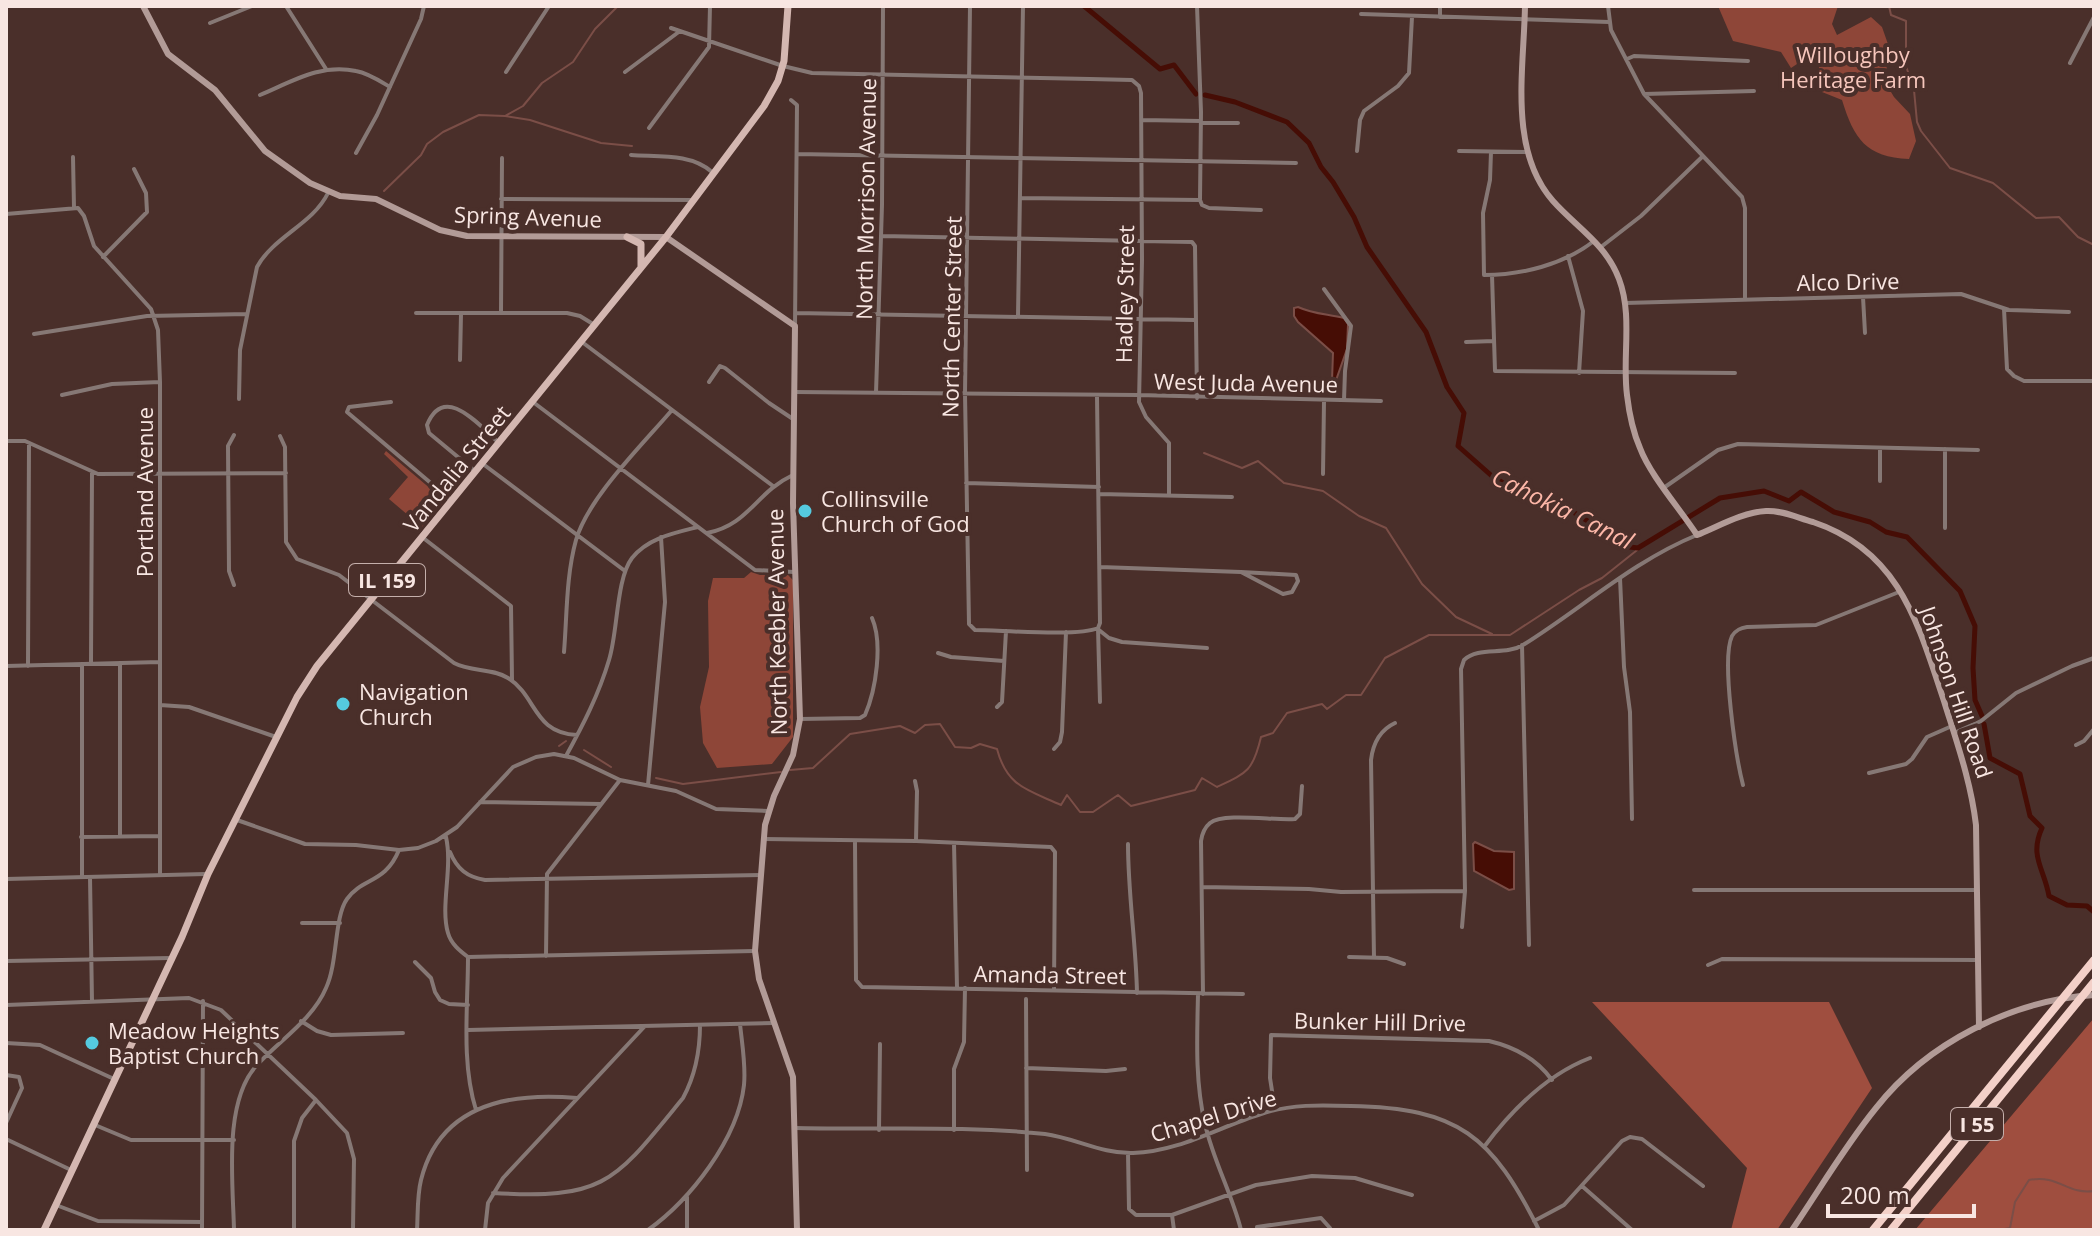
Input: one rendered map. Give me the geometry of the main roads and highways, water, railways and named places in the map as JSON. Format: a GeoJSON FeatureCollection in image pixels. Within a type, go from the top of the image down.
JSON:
{"type":"FeatureCollection","features":[{"type":"Feature","properties":{"kind":"highway","name":"I 55"},"geometry":{"type":"LineString","coordinates":[[1873,1230],[2094,960]]}},
{"type":"Feature","properties":{"kind":"highway","name":"I 55"},"geometry":{"type":"LineString","coordinates":[[1891,1230],[2094,982]]}},
{"type":"Feature","properties":{"kind":"main road","name":"Vandalia Street"},"geometry":{"type":"LineString","coordinates":[[44,1230],[208,874],[306,682],[666,237],[768,100],[783,66],[788,6]]}},
{"type":"Feature","properties":{"kind":"main road"},"geometry":{"type":"LineString","coordinates":[[627,237],[635,239],[642,246],[641,268]]}},
{"type":"Feature","properties":{"kind":"waterway"},"geometry":{"type":"LineString","coordinates":[[384,191],[421,155],[427,144],[443,132],[479,115],[505,116],[523,106],[542,83],[573,62],[595,29],[618,6]]}},
{"type":"Feature","properties":{"kind":"waterway","name":"Cahokia Canal"},"geometry":{"type":"LineString","coordinates":[[1084,6],[1160,69],[1174,65],[1196,94]]}},
{"type":"Feature","properties":{"kind":"waterway"},"geometry":{"type":"LineString","coordinates":[[1889,6],[1891,15],[1906,21],[1906,66],[1914,90],[1917,122],[1950,168],[1993,183],[2036,218],[2059,217],[2078,237],[2094,245]]}},
{"type":"Feature","properties":{"kind":"waterway","name":"Cahokia Canal"},"geometry":{"type":"LineString","coordinates":[[1205,95],[1235,102],[1287,122],[1309,143],[1354,217],[1367,247],[1426,332],[1447,387],[1464,413],[1458,446],[1493,477],[1515,490],[1560,504],[1630,547],[1638,548],[1720,498],[1764,491],[1789,501],[1801,492],[1834,512],[1907,537],[1960,591],[1975,626],[1975,700],[1982,716]]}},
{"type":"Feature","properties":{"kind":"waterway"},"geometry":{"type":"LineString","coordinates":[[505,116],[530,120],[601,143],[632,146]]}},
{"type":"Feature","properties":{"kind":"waterway"},"geometry":{"type":"LineString","coordinates":[[1204,453],[1242,468],[1258,461],[1284,483],[1323,491],[1359,516],[1386,528],[1422,584],[1456,617],[1492,634]]}},
{"type":"Feature","properties":{"kind":"waterway"},"geometry":{"type":"LineString","coordinates":[[790,770],[813,768],[850,734],[900,726],[915,733],[925,725],[940,724],[955,747],[971,748],[980,744],[997,749],[1007,772],[1020,786],[1061,805],[1067,795],[1080,812],[1093,812],[1118,795],[1131,806],[1195,790],[1202,778],[1217,787],[1247,770],[1261,737],[1273,733],[1287,713],[1322,704],[1327,709],[1346,695],[1361,695],[1385,658],[1429,635],[1510,635],[1602,578],[1646,543]]}},
{"type":"Feature","properties":{"kind":"waterway","name":"Cahokia Canal"},"geometry":{"type":"LineString","coordinates":[[1984,724],[1990,758],[2020,774],[2030,816],[2042,828],[2037,854],[2049,896],[2067,905],[2087,906],[2094,912]]}},
{"type":"Feature","properties":{"kind":"waterway"},"geometry":{"type":"LineString","coordinates":[[559,746],[566,741]]}},
{"type":"Feature","properties":{"kind":"waterway"},"geometry":{"type":"LineString","coordinates":[[584,750],[611,767]]}},
{"type":"Feature","properties":{"kind":"waterway"},"geometry":{"type":"LineString","coordinates":[[656,778],[683,784],[781,772]]}},
{"type":"Feature","properties":{"kind":"waterway"},"geometry":{"type":"LineString","coordinates":[[1999,1230],[2010,1228],[2015,1202],[2029,1180],[2048,1180],[2077,1190],[2094,1191]]}},
{"type":"Feature","properties":{"kind":"place","name":"Collinsville Church of God"},"geometry":{"type":"Point","coordinates":[805,511]}},
{"type":"Feature","properties":{"kind":"place","name":"Navigation Church"},"geometry":{"type":"Point","coordinates":[343,704]}},
{"type":"Feature","properties":{"kind":"place","name":"Meadow Heights Baptist Church"},"geometry":{"type":"Point","coordinates":[92,1043]}},
{"type":"Feature","properties":{"kind":"park label","name":"Willoughby Heritage Farm"},"geometry":{"type":"Point","coordinates":[1853,66]}}]}
